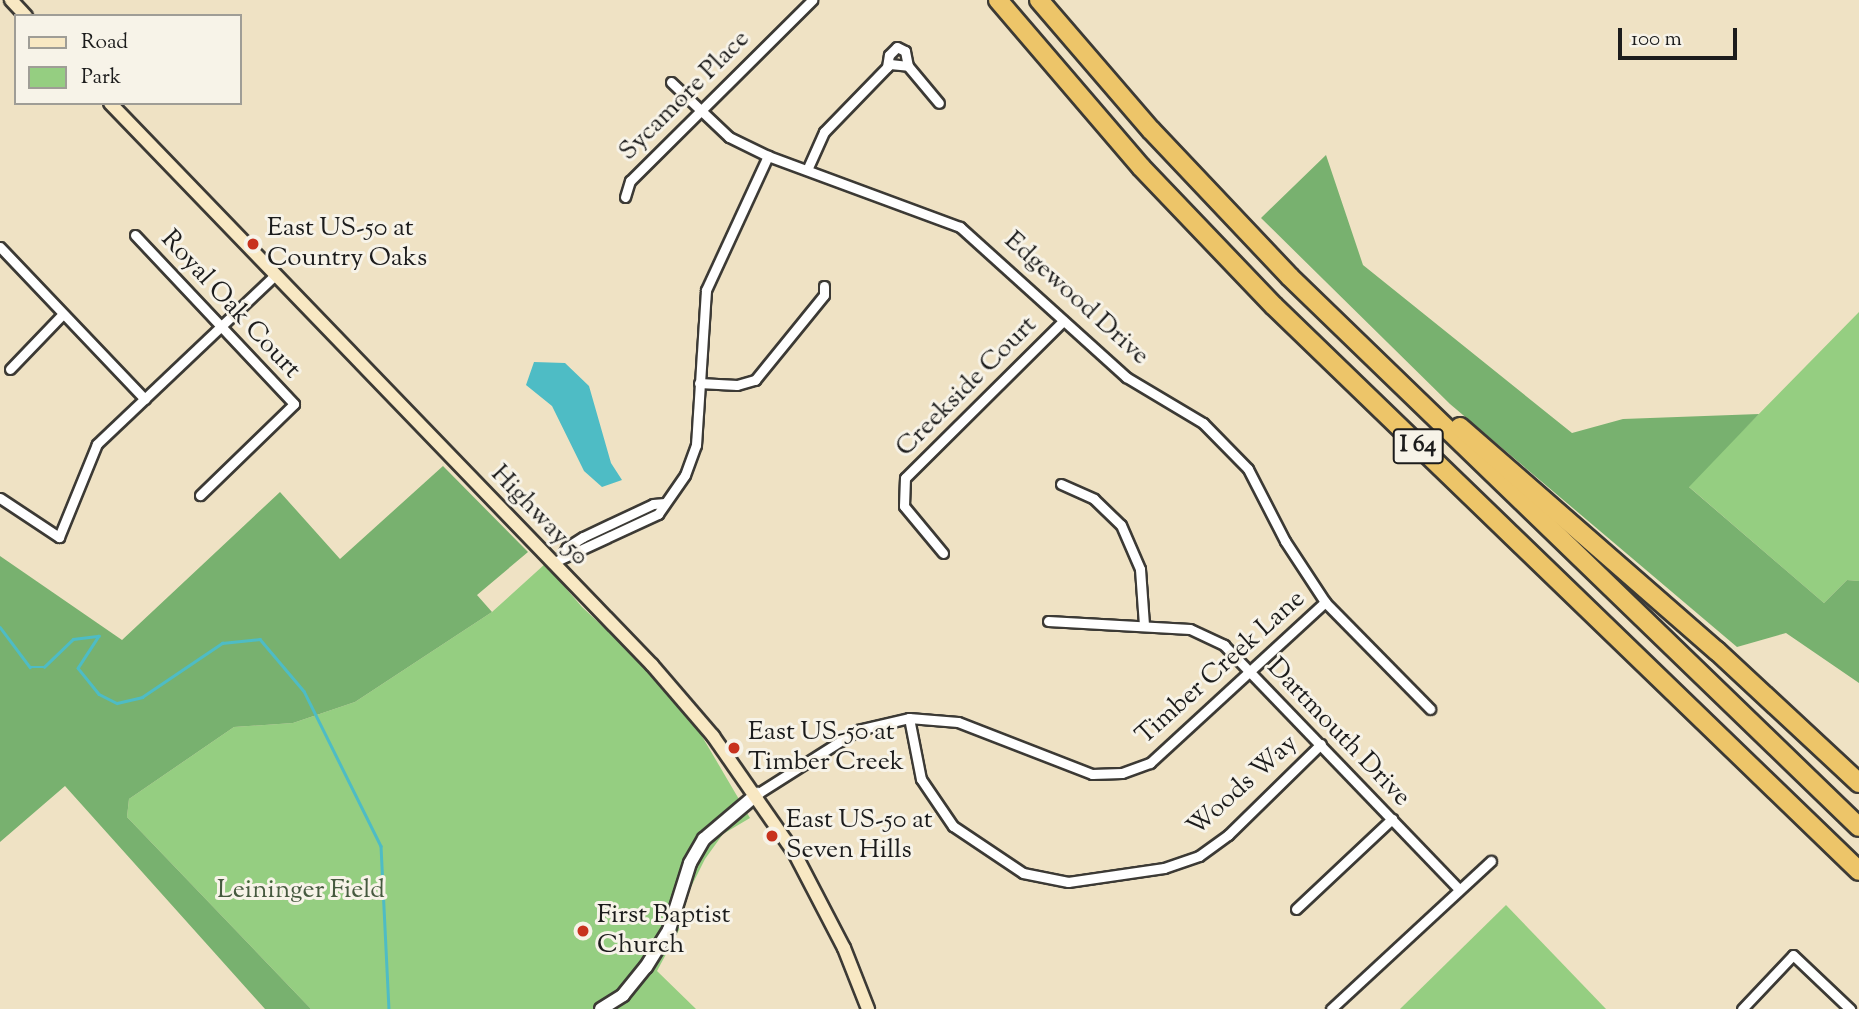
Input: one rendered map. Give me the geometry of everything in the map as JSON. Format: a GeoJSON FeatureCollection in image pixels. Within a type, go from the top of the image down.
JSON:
{"type":"FeatureCollection","features":[{"type":"Feature","properties":{"kind":"highway","name":"I 64"},"geometry":{"type":"LineString","coordinates":[[998,0],[1141,167],[1273,306],[1859,871]]}},
{"type":"Feature","properties":{"kind":"highway","name":"I 64"},"geometry":{"type":"LineString","coordinates":[[1039,0],[1246,232],[1859,827]]}},
{"type":"Feature","properties":{"kind":"highway"},"geometry":{"type":"LineString","coordinates":[[1246,232],[1290,266],[1435,406],[1717,651],[1859,783]]}},
{"type":"Feature","properties":{"kind":"main road"},"geometry":{"type":"LineString","coordinates":[[11,0],[24,14]]}},
{"type":"Feature","properties":{"kind":"main road","name":"Highway 50"},"geometry":{"type":"LineString","coordinates":[[112,105],[275,275],[557,560],[682,699],[757,794],[825,908],[867,1009]]}},
{"type":"Feature","properties":{"kind":"street","name":"Sycamore Place"},"geometry":{"type":"LineString","coordinates":[[625,197],[630,181],[812,0]]}},
{"type":"Feature","properties":{"kind":"street"},"geometry":{"type":"LineString","coordinates":[[887,67],[889,55],[897,47],[905,51],[908,66]]}},
{"type":"Feature","properties":{"kind":"street"},"geometry":{"type":"LineString","coordinates":[[807,170],[824,132],[887,67],[898,62],[908,66],[939,103]]}},
{"type":"Feature","properties":{"kind":"street","name":"Edgewood Drive"},"geometry":{"type":"LineString","coordinates":[[671,82],[729,137],[768,156],[960,227],[1126,376],[1203,423],[1237,455],[1325,602],[1430,709]]}},
{"type":"Feature","properties":{"kind":"street"},"geometry":{"type":"LineString","coordinates":[[557,560],[645,523],[665,503],[685,475],[696,445],[706,290],[768,156]]}},
{"type":"Feature","properties":{"kind":"street","name":"Royal Oak Court"},"geometry":{"type":"LineString","coordinates":[[135,234],[294,404],[200,495]]}},
{"type":"Feature","properties":{"kind":"street"},"geometry":{"type":"LineString","coordinates":[[0,247],[145,399]]}},
{"type":"Feature","properties":{"kind":"street"},"geometry":{"type":"LineString","coordinates":[[0,498],[59,537],[97,444],[275,275]]}},
{"type":"Feature","properties":{"kind":"street"},"geometry":{"type":"LineString","coordinates":[[699,383],[737,385],[755,380],[824,295],[824,286]]}},
{"type":"Feature","properties":{"kind":"street"},"geometry":{"type":"LineString","coordinates":[[10,369],[63,314]]}},
{"type":"Feature","properties":{"kind":"street","name":"Creekside Court"},"geometry":{"type":"LineString","coordinates":[[943,553],[904,506],[905,478],[1063,321]]}},
{"type":"Feature","properties":{"kind":"street"},"geometry":{"type":"LineString","coordinates":[[1061,484],[1094,499],[1121,525],[1140,569],[1144,625]]}},
{"type":"Feature","properties":{"kind":"street","name":"Timber Creek Lane"},"geometry":{"type":"LineString","coordinates":[[757,794],[858,730],[909,718],[958,722],[1062,765],[1092,774],[1122,772],[1150,763],[1174,746],[1325,602]]}},
{"type":"Feature","properties":{"kind":"street","name":"Dartmouth Drive"},"geometry":{"type":"LineString","coordinates":[[1048,621],[1144,625],[1206,635],[1251,672],[1458,888]]}},
{"type":"Feature","properties":{"kind":"street","name":"Woods Way"},"geometry":{"type":"LineString","coordinates":[[909,718],[920,779],[953,826],[1023,873],[1068,882],[1164,868],[1199,856],[1227,835],[1321,744]]}},
{"type":"Feature","properties":{"kind":"street"},"geometry":{"type":"LineString","coordinates":[[601,1009],[623,995],[646,967],[668,930],[690,863],[704,839],[757,794]]}},
{"type":"Feature","properties":{"kind":"street"},"geometry":{"type":"LineString","coordinates":[[1296,909],[1392,819]]}},
{"type":"Feature","properties":{"kind":"street"},"geometry":{"type":"LineString","coordinates":[[1331,1009],[1458,888],[1491,861]]}},
{"type":"Feature","properties":{"kind":"street"},"geometry":{"type":"LineString","coordinates":[[1742,1009],[1793,955],[1850,1009]]}},
{"type":"Feature","properties":{"kind":"green space"},"geometry":{"type":"Polygon","coordinates":[[[1326,155],[1363,265],[1572,433],[1623,419],[1759,414],[1689,487],[1824,603],[1847,580],[1859,581],[1859,683],[1786,633],[1737,647],[1450,404],[1261,218],[1326,155]]]}},
{"type":"Feature","properties":{"kind":"green space"},"geometry":{"type":"Polygon","coordinates":[[[1859,312],[1859,581],[1847,580],[1824,603],[1688,486],[1859,312]]]}},
{"type":"Feature","properties":{"kind":"green space"},"geometry":{"type":"Polygon","coordinates":[[[443,466],[528,552],[477,595],[492,612],[355,702],[293,723],[234,727],[129,799],[127,817],[311,1009],[265,1009],[65,786],[0,842],[0,556],[122,640],[280,492],[340,559],[443,466]]]}},
{"type":"Feature","properties":{"kind":"green space","name":"Leininger Field"},"geometry":{"type":"Polygon","coordinates":[[[545,564],[582,607],[657,677],[693,721],[750,818],[723,834],[705,859],[688,893],[680,928],[657,971],[696,1009],[311,1009],[127,817],[129,799],[234,727],[293,723],[355,702],[492,612],[545,564]]]}},
{"type":"Feature","properties":{"kind":"green space"},"geometry":{"type":"Polygon","coordinates":[[[1506,905],[1606,1009],[1400,1009],[1506,905]]]}},
{"type":"Feature","properties":{"kind":"water"},"geometry":{"type":"Polygon","coordinates":[[[534,362],[565,363],[589,386],[611,463],[622,480],[602,487],[584,471],[552,406],[526,385],[534,362]]]}},
{"type":"Feature","properties":{"kind":"waterway"},"geometry":{"type":"LineString","coordinates":[[0,627],[30,667],[44,667],[73,639],[99,636],[78,668],[99,694],[117,703],[142,697],[222,643],[260,639],[304,691],[381,846],[389,1009]]}},
{"type":"Feature","properties":{"kind":"place","name":"East US-50 at Country Oaks"},"geometry":{"type":"Point","coordinates":[253,244]}},
{"type":"Feature","properties":{"kind":"place","name":"East US-50 at Timber Creek"},"geometry":{"type":"Point","coordinates":[734,748]}},
{"type":"Feature","properties":{"kind":"place","name":"East US-50 at Seven Hills"},"geometry":{"type":"Point","coordinates":[772,836]}},
{"type":"Feature","properties":{"kind":"place","name":"First Baptist Church"},"geometry":{"type":"Point","coordinates":[583,931]}}]}
